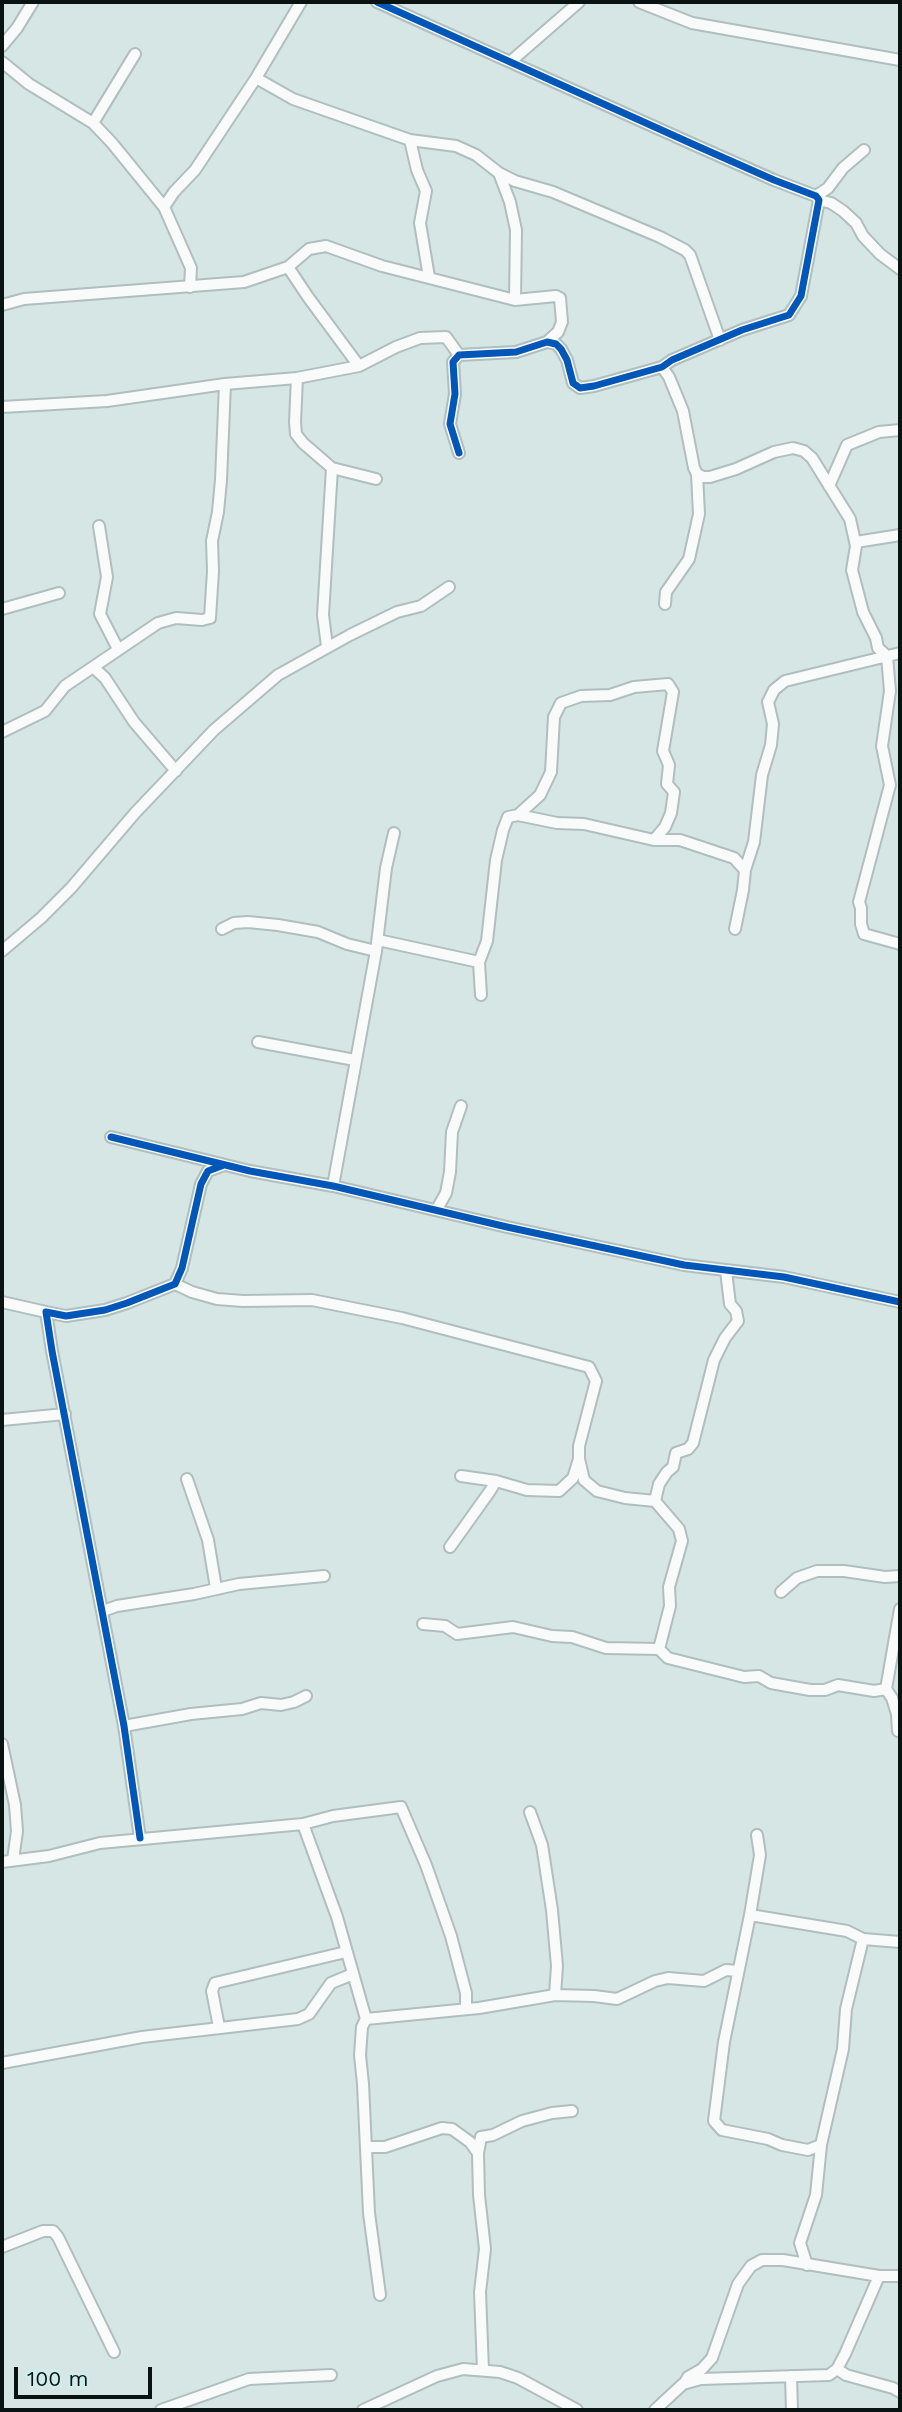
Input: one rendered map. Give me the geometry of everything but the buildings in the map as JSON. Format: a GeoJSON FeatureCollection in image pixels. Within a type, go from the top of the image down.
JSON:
{"type":"FeatureCollection","features":[{"type":"Feature","properties":{"kind":"street"},"geometry":{"type":"LineString","coordinates":[[2,46],[33,2]]}},
{"type":"Feature","properties":{"kind":"street"},"geometry":{"type":"LineString","coordinates":[[164,207],[195,170],[256,78],[301,2]]}},
{"type":"Feature","properties":{"kind":"street"},"geometry":{"type":"LineString","coordinates":[[377,2],[831,203],[856,223],[863,236],[880,254],[900,269]]}},
{"type":"Feature","properties":{"kind":"street"},"geometry":{"type":"LineString","coordinates":[[510,62],[579,2]]}},
{"type":"Feature","properties":{"kind":"street"},"geometry":{"type":"LineString","coordinates":[[639,2],[692,23],[900,60]]}},
{"type":"Feature","properties":{"kind":"street"},"geometry":{"type":"LineString","coordinates":[[93,123],[135,54]]}},
{"type":"Feature","properties":{"kind":"street"},"geometry":{"type":"LineString","coordinates":[[2,62],[29,84],[93,123],[164,207],[191,268],[190,286]]}},
{"type":"Feature","properties":{"kind":"street"},"geometry":{"type":"LineString","coordinates":[[256,78],[292,99],[410,140],[456,146],[477,155],[499,173],[515,181],[553,192],[685,250],[690,255],[720,340]]}},
{"type":"Feature","properties":{"kind":"street"},"geometry":{"type":"LineString","coordinates":[[410,140],[426,191],[419,223],[429,277]]}},
{"type":"Feature","properties":{"kind":"street"},"geometry":{"type":"LineString","coordinates":[[2,305],[24,299],[115,293],[163,286],[244,282],[288,267],[309,249],[326,246],[382,266],[515,300],[556,296],[560,298],[567,360],[573,383],[580,387],[594,386],[662,367],[672,360],[720,340],[789,315],[801,296],[818,198],[843,168],[863,150]]}},
{"type":"Feature","properties":{"kind":"street"},"geometry":{"type":"LineString","coordinates":[[499,173],[515,223],[515,300]]}},
{"type":"Feature","properties":{"kind":"street"},"geometry":{"type":"LineString","coordinates":[[288,267],[359,366]]}},
{"type":"Feature","properties":{"kind":"street"},"geometry":{"type":"LineString","coordinates":[[459,453],[450,424],[455,394],[453,362],[459,355],[516,352],[547,342],[558,332],[562,322]]}},
{"type":"Feature","properties":{"kind":"street"},"geometry":{"type":"LineString","coordinates":[[2,407],[107,401],[225,384],[297,378],[359,366],[396,346],[433,336],[446,337],[459,355]]}},
{"type":"Feature","properties":{"kind":"street"},"geometry":{"type":"LineString","coordinates":[[547,342],[559,346],[567,360]]}},
{"type":"Feature","properties":{"kind":"street"},"geometry":{"type":"LineString","coordinates":[[662,367],[670,377],[683,411],[697,474],[699,514],[689,559],[666,592],[665,604]]}},
{"type":"Feature","properties":{"kind":"street"},"geometry":{"type":"LineString","coordinates":[[297,378],[296,435],[317,458],[332,468],[376,479]]}},
{"type":"Feature","properties":{"kind":"street"},"geometry":{"type":"LineString","coordinates":[[2,732],[44,710],[65,685],[167,619],[210,618],[212,541],[221,480],[225,384]]}},
{"type":"Feature","properties":{"kind":"street"},"geometry":{"type":"LineString","coordinates":[[830,486],[846,445],[879,432],[900,429]]}},
{"type":"Feature","properties":{"kind":"street"},"geometry":{"type":"LineString","coordinates":[[697,474],[710,477],[774,452],[793,448],[804,451],[812,458],[850,519],[856,542],[852,570],[863,611],[878,648],[887,656],[890,691],[882,746],[890,785],[859,902],[864,934],[900,944]]}},
{"type":"Feature","properties":{"kind":"street"},"geometry":{"type":"LineString","coordinates":[[327,646],[323,615],[332,468]]}},
{"type":"Feature","properties":{"kind":"street"},"geometry":{"type":"LineString","coordinates":[[99,526],[107,577],[100,614],[118,649]]}},
{"type":"Feature","properties":{"kind":"street"},"geometry":{"type":"LineString","coordinates":[[856,542],[900,535]]}},
{"type":"Feature","properties":{"kind":"street"},"geometry":{"type":"LineString","coordinates":[[2,951],[71,888],[126,823],[214,730],[278,675],[327,646],[397,612],[421,606],[449,587]]}},
{"type":"Feature","properties":{"kind":"street"},"geometry":{"type":"LineString","coordinates":[[2,609],[59,593]]}},
{"type":"Feature","properties":{"kind":"street"},"geometry":{"type":"LineString","coordinates":[[734,929],[745,870],[754,842],[762,775],[771,745],[773,724],[768,707],[770,696],[785,681],[900,653]]}},
{"type":"Feature","properties":{"kind":"street"},"geometry":{"type":"LineString","coordinates":[[93,667],[105,678],[134,722],[176,771]]}},
{"type":"Feature","properties":{"kind":"street"},"geometry":{"type":"LineString","coordinates":[[518,815],[540,795],[551,772],[554,717],[561,703],[580,696],[610,695],[634,687],[668,684],[673,692],[663,751],[669,765],[667,784],[674,792],[671,813],[665,827],[654,840]]}},
{"type":"Feature","properties":{"kind":"street"},"geometry":{"type":"LineString","coordinates":[[481,995],[479,962],[487,941],[496,860],[508,817],[518,815],[557,823],[584,824],[654,840],[680,840],[734,858],[745,870]]}},
{"type":"Feature","properties":{"kind":"street"},"geometry":{"type":"LineString","coordinates":[[332,1186],[377,946],[386,868],[394,833]]}},
{"type":"Feature","properties":{"kind":"street"},"geometry":{"type":"LineString","coordinates":[[222,929],[234,923],[248,922],[278,925],[318,932],[346,944],[377,946],[479,962]]}},
{"type":"Feature","properties":{"kind":"street"},"geometry":{"type":"LineString","coordinates":[[258,1042],[355,1060]]}},
{"type":"Feature","properties":{"kind":"street"},"geometry":{"type":"LineString","coordinates":[[437,1209],[446,1193],[452,1132],[461,1106]]}},
{"type":"Feature","properties":{"kind":"street"},"geometry":{"type":"LineString","coordinates":[[111,1137],[224,1165],[437,1209],[628,1254],[684,1265],[784,1277],[900,1302]]}},
{"type":"Feature","properties":{"kind":"street"},"geometry":{"type":"LineString","coordinates":[[2,1302],[66,1315],[105,1310],[175,1284],[182,1268],[201,1184],[208,1171],[224,1165]]}},
{"type":"Feature","properties":{"kind":"street"},"geometry":{"type":"LineString","coordinates":[[655,1502],[659,1484],[673,1467],[676,1452],[688,1449],[693,1443],[714,1360],[725,1338],[738,1321],[736,1311],[730,1304],[726,1271]]}},
{"type":"Feature","properties":{"kind":"street"},"geometry":{"type":"LineString","coordinates":[[175,1284],[217,1299],[312,1300],[402,1318],[589,1367],[596,1381],[581,1436],[579,1459],[573,1478],[559,1491],[527,1490],[496,1481],[461,1476]]}},
{"type":"Feature","properties":{"kind":"street"},"geometry":{"type":"LineString","coordinates":[[46,1312],[124,1726],[141,1838]]}},
{"type":"Feature","properties":{"kind":"street"},"geometry":{"type":"LineString","coordinates":[[2,1420],[65,1414]]}},
{"type":"Feature","properties":{"kind":"street"},"geometry":{"type":"LineString","coordinates":[[579,1459],[584,1480],[597,1491],[655,1502],[679,1529],[682,1541],[669,1587],[670,1606],[659,1649]]}},
{"type":"Feature","properties":{"kind":"street"},"geometry":{"type":"LineString","coordinates":[[187,1479],[208,1540],[216,1588]]}},
{"type":"Feature","properties":{"kind":"street"},"geometry":{"type":"LineString","coordinates":[[450,1547],[496,1481]]}},
{"type":"Feature","properties":{"kind":"street"},"geometry":{"type":"LineString","coordinates":[[781,1592],[797,1578],[817,1571],[844,1570],[885,1577],[900,1576]]}},
{"type":"Feature","properties":{"kind":"street"},"geometry":{"type":"LineString","coordinates":[[103,1611],[117,1606],[216,1588],[324,1576]]}},
{"type":"Feature","properties":{"kind":"street"},"geometry":{"type":"LineString","coordinates":[[898,1731],[897,1714],[886,1689],[900,1608]]}},
{"type":"Feature","properties":{"kind":"street"},"geometry":{"type":"LineString","coordinates":[[424,1624],[445,1626],[457,1634],[513,1627],[552,1636],[572,1637],[606,1648],[659,1649],[668,1658],[744,1677],[759,1676],[771,1683],[810,1690],[825,1690],[838,1685],[886,1689]]}},
{"type":"Feature","properties":{"kind":"street"},"geometry":{"type":"LineString","coordinates":[[124,1726],[191,1714],[242,1709],[261,1703],[281,1705],[306,1696]]}},
{"type":"Feature","properties":{"kind":"street"},"geometry":{"type":"LineString","coordinates":[[2,1744],[15,1805],[17,1831],[7,1861],[49,1856],[100,1843],[303,1824],[333,1816],[401,1807],[426,1865],[451,1936],[466,1993],[466,2008]]}},
{"type":"Feature","properties":{"kind":"street"},"geometry":{"type":"LineString","coordinates":[[530,1812],[542,1845],[552,1910],[557,1966],[555,1995]]}},
{"type":"Feature","properties":{"kind":"street"},"geometry":{"type":"LineString","coordinates":[[303,1824],[337,1917],[366,2019],[362,2027],[360,2055],[369,2213],[380,2295]]}},
{"type":"Feature","properties":{"kind":"street"},"geometry":{"type":"LineString","coordinates":[[757,1835],[760,1855],[717,2090],[714,2121],[722,2130],[768,2139],[782,2145],[808,2150],[821,2145]]}},
{"type":"Feature","properties":{"kind":"street"},"geometry":{"type":"LineString","coordinates":[[750,1914],[847,1931],[863,1939],[900,1942]]}},
{"type":"Feature","properties":{"kind":"street"},"geometry":{"type":"LineString","coordinates":[[807,2264],[800,2243],[816,2195],[821,2145],[843,2049],[848,2002],[863,1939]]}},
{"type":"Feature","properties":{"kind":"street"},"geometry":{"type":"LineString","coordinates":[[219,2027],[212,1991],[215,1983],[346,1952]]}},
{"type":"Feature","properties":{"kind":"street"},"geometry":{"type":"LineString","coordinates":[[366,2019],[479,2008],[555,1995],[617,1999],[655,1981],[668,1978],[704,1981],[726,1970],[738,1971]]}},
{"type":"Feature","properties":{"kind":"street"},"geometry":{"type":"LineString","coordinates":[[2,2063],[142,2037],[299,2019],[309,2014],[331,1983],[353,1974]]}},
{"type":"Feature","properties":{"kind":"street"},"geometry":{"type":"LineString","coordinates":[[483,2370],[480,2292],[485,2249],[479,2196],[478,2153],[481,2137],[493,2135],[522,2121],[572,2111]]}},
{"type":"Feature","properties":{"kind":"street"},"geometry":{"type":"LineString","coordinates":[[366,2147],[385,2147],[442,2128],[452,2129],[470,2142],[478,2153]]}},
{"type":"Feature","properties":{"kind":"street"},"geometry":{"type":"LineString","coordinates":[[2,2247],[43,2231],[53,2231],[58,2236],[114,2352]]}},
{"type":"Feature","properties":{"kind":"street"},"geometry":{"type":"LineString","coordinates":[[655,2410],[688,2377],[702,2369],[712,2358],[735,2292],[751,2266],[771,2259],[900,2277]]}},
{"type":"Feature","properties":{"kind":"street"},"geometry":{"type":"LineString","coordinates":[[683,2384],[701,2379],[829,2375],[837,2369],[879,2276]]}},
{"type":"Feature","properties":{"kind":"street"},"geometry":{"type":"LineString","coordinates":[[837,2369],[846,2375],[900,2392]]}},
{"type":"Feature","properties":{"kind":"street"},"geometry":{"type":"LineString","coordinates":[[363,2410],[384,2406],[422,2382],[451,2371],[483,2370],[519,2378],[577,2410]]}},
{"type":"Feature","properties":{"kind":"street"},"geometry":{"type":"LineString","coordinates":[[161,2410],[249,2379],[331,2375]]}},
{"type":"Feature","properties":{"kind":"street"},"geometry":{"type":"LineString","coordinates":[[790,2376],[792,2410]]}},
{"type":"Feature","properties":{"kind":"cycle path"},"geometry":{"type":"LineString","coordinates":[[377,2],[697,146],[816,196],[819,200],[801,296],[789,315],[742,330],[672,360],[662,367],[580,388],[573,383],[567,360],[556,344],[547,342],[516,352],[459,355],[453,362],[455,394],[450,424],[459,453]]}},
{"type":"Feature","properties":{"kind":"cycle path"},"geometry":{"type":"LineString","coordinates":[[111,1137],[250,1171],[333,1186],[684,1265],[784,1277],[900,1302]]}},
{"type":"Feature","properties":{"kind":"cycle path"},"geometry":{"type":"LineString","coordinates":[[140,1838],[124,1726],[46,1312],[66,1316],[105,1310],[175,1284],[182,1268],[201,1184],[208,1171],[224,1165]]}}]}
